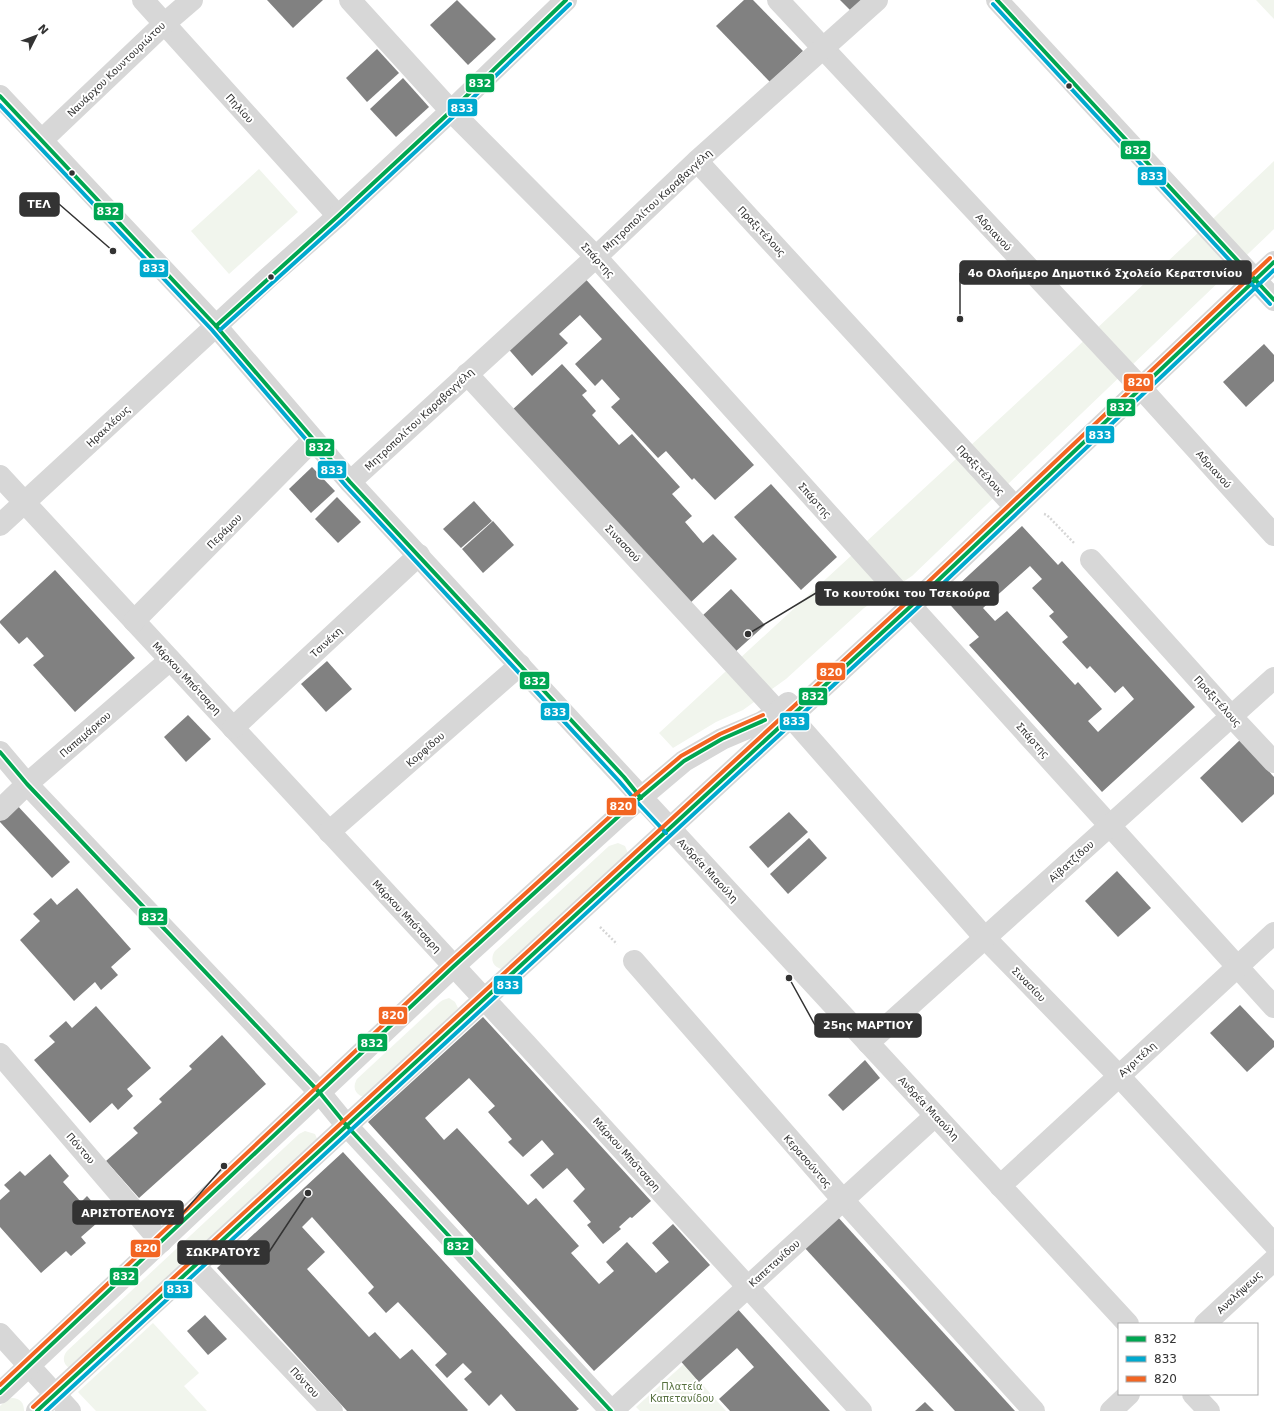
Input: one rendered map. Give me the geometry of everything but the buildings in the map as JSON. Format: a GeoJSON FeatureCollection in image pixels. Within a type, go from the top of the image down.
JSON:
{"type":"FeatureCollection","features":[{"type":"Feature","properties":{"kind":"street","name":"Πηλίου"},"geometry":{"type":"LineString","coordinates":[[142,0],[338,216]]}},
{"type":"Feature","properties":{"kind":"street","name":"Ναυάρχου Κουντουριώτου"},"geometry":{"type":"LineString","coordinates":[[42,140],[164,24],[192,0]]}},
{"type":"Feature","properties":{"kind":"street","name":"Σπάρτης"},"geometry":{"type":"LineString","coordinates":[[350,0],[451,110],[596,257],[1274,1007]]}},
{"type":"Feature","properties":{"kind":"street","name":"Ηρακλέους"},"geometry":{"type":"LineString","coordinates":[[0,525],[268,277],[338,216],[566,0]]}},
{"type":"Feature","properties":{"kind":"street","name":"Αδριανού"},"geometry":{"type":"LineString","coordinates":[[778,0],[1141,388],[1274,535]]}},
{"type":"Feature","properties":{"kind":"street","name":"Μητροπολίτου Καραβαγγέλη"},"geometry":{"type":"LineString","coordinates":[[350,482],[596,257],[698,161],[877,0]]}},
{"type":"Feature","properties":{"kind":"street"},"geometry":{"type":"LineString","coordinates":[[997,0],[1274,300]]}},
{"type":"Feature","properties":{"kind":"street","name":"Ανδρέα Μιαούλη"},"geometry":{"type":"LineString","coordinates":[[0,96],[216,326],[350,482],[1127,1323]]}},
{"type":"Feature","properties":{"kind":"street","name":"Πραξιτέλους"},"geometry":{"type":"LineString","coordinates":[[698,161],[1015,507]]}},
{"type":"Feature","properties":{"kind":"street"},"geometry":{"type":"LineString","coordinates":[[37,1411],[670,829],[877,624],[911,606],[1274,262]]}},
{"type":"Feature","properties":{"kind":"street","name":"Σινασσού"},"geometry":{"type":"LineString","coordinates":[[467,374],[785,714]]}},
{"type":"Feature","properties":{"kind":"street","name":"Περάμου"},"geometry":{"type":"LineString","coordinates":[[134,622],[313,440]]}},
{"type":"Feature","properties":{"kind":"street","name":"Μάρκου Μπότσαρη"},"geometry":{"type":"LineString","coordinates":[[0,476],[526,1044],[861,1411]]}},
{"type":"Feature","properties":{"kind":"street","name":"Τσινέκη"},"geometry":{"type":"LineString","coordinates":[[233,728],[418,555]]}},
{"type":"Feature","properties":{"kind":"street","name":"Πραξιτέλους"},"geometry":{"type":"LineString","coordinates":[[1091,560],[1274,762]]}},
{"type":"Feature","properties":{"kind":"street","name":"Παπαμάρκου"},"geometry":{"type":"LineString","coordinates":[[0,810],[27,784],[170,660]]}},
{"type":"Feature","properties":{"kind":"street","name":"Κορφίδου"},"geometry":{"type":"LineString","coordinates":[[329,832],[520,665]]}},
{"type":"Feature","properties":{"kind":"street","name":"Αϊβατζίδου"},"geometry":{"type":"LineString","coordinates":[[868,1043],[1274,678]]}},
{"type":"Feature","properties":{"kind":"street"},"geometry":{"type":"LineString","coordinates":[[0,1393],[454,967],[641,798],[684,761],[722,739],[785,714]]}},
{"type":"Feature","properties":{"kind":"street","name":"Σινασίου"},"geometry":{"type":"LineString","coordinates":[[785,714],[985,938],[1119,1076],[1274,1244]]}},
{"type":"Feature","properties":{"kind":"street"},"geometry":{"type":"LineString","coordinates":[[0,752],[27,784],[320,1093],[347,1126],[612,1411]]}},
{"type":"Feature","properties":{"kind":"street","name":"Αγριτέλη"},"geometry":{"type":"LineString","coordinates":[[1000,1186],[1274,933]]}},
{"type":"Feature","properties":{"kind":"street","name":"Κερασούντος"},"geometry":{"type":"LineString","coordinates":[[634,961],[842,1200],[1034,1411]]}},
{"type":"Feature","properties":{"kind":"street","name":"Πόντου"},"geometry":{"type":"LineString","coordinates":[[0,1054],[161,1242]]}},
{"type":"Feature","properties":{"kind":"street","name":"Καπετανίδου"},"geometry":{"type":"LineString","coordinates":[[612,1411],[935,1116]]}},
{"type":"Feature","properties":{"kind":"street","name":"Αναλήψεως"},"geometry":{"type":"LineString","coordinates":[[1206,1323],[1274,1260]]}},
{"type":"Feature","properties":{"kind":"street","name":"Πόντου"},"geometry":{"type":"LineString","coordinates":[[195,1266],[332,1411]]}},
{"type":"Feature","properties":{"kind":"street"},"geometry":{"type":"LineString","coordinates":[[0,1334],[70,1411]]}},
{"type":"Feature","properties":{"kind":"street"},"geometry":{"type":"LineString","coordinates":[[1111,1411],[1128,1395]]}},
{"type":"Feature","properties":{"kind":"street"},"geometry":{"type":"LineString","coordinates":[[1194,1395],[1209,1411]]}},
{"type":"Feature","properties":{"kind":"path"},"geometry":{"type":"LineString","coordinates":[[1015,507],[1047,515],[1091,560]]}},
{"type":"Feature","properties":{"kind":"path"},"geometry":{"type":"LineString","coordinates":[[582,909],[634,961]]}},
{"type":"Feature","properties":{"kind":"green space"},"geometry":{"type":"Polygon","coordinates":[[[1256,0],[1274,0],[1274,19],[1256,0]]]}},
{"type":"Feature","properties":{"kind":"green space"},"geometry":{"type":"Polygon","coordinates":[[[1274,161],[1274,229],[912,576],[864,608],[786,679],[743,710],[716,722],[673,748],[659,733],[1074,350],[1274,161]]]}},
{"type":"Feature","properties":{"kind":"green space"},"geometry":{"type":"Polygon","coordinates":[[[259,169],[298,212],[229,274],[191,231],[259,169]]]}},
{"type":"Feature","properties":{"kind":"green space"},"geometry":{"type":"Polygon","coordinates":[[[618,843],[625,846],[628,853],[502,969],[494,964],[492,959],[495,951],[609,846],[618,843]]]}},
{"type":"Feature","properties":{"kind":"green space"},"geometry":{"type":"Polygon","coordinates":[[[449,998],[455,1002],[458,1008],[364,1097],[358,1094],[355,1090],[355,1082],[357,1079],[440,1002],[449,998]]]}},
{"type":"Feature","properties":{"kind":"green space"},"geometry":{"type":"Polygon","coordinates":[[[305,1131],[315,1134],[318,1141],[69,1368],[67,1366],[64,1362],[64,1358],[67,1351],[299,1134],[305,1131]]]}},
{"type":"Feature","properties":{"kind":"green space"},"geometry":{"type":"Polygon","coordinates":[[[153,1323],[199,1373],[184,1386],[207,1411],[96,1411],[78,1392],[153,1323]]]}},
{"type":"Feature","properties":{"kind":"green space","name":"Πλατεία Καπετανίδου"},"geometry":{"type":"Polygon","coordinates":[[[684,1364],[726,1411],[640,1411],[636,1407],[684,1364]]]}},
{"type":"Feature","properties":{"kind":"green space"},"geometry":{"type":"Polygon","coordinates":[[[12,1398],[21,1402],[24,1411],[0,1411],[0,1406],[7,1399],[12,1398]]]}},
{"type":"Feature","properties":{"kind":"transit line","name":"832"},"geometry":{"type":"LineString","coordinates":[[216,326],[451,111],[566,0]]}},
{"type":"Feature","properties":{"kind":"transit line","name":"832"},"geometry":{"type":"LineString","coordinates":[[997,0],[1274,300]]}},
{"type":"Feature","properties":{"kind":"transit line","name":"833"},"geometry":{"type":"LineString","coordinates":[[220,330],[455,115],[570,4]]}},
{"type":"Feature","properties":{"kind":"transit line","name":"833"},"geometry":{"type":"LineString","coordinates":[[993,4],[1270,304]]}},
{"type":"Feature","properties":{"kind":"transit line","name":"832"},"geometry":{"type":"LineString","coordinates":[[0,96],[216,326],[350,482],[624,777],[641,798]]}},
{"type":"Feature","properties":{"kind":"transit line","name":"833"},"geometry":{"type":"LineString","coordinates":[[0,105],[212,330],[346,486],[666,833]]}},
{"type":"Feature","properties":{"kind":"transit line","name":"820"},"geometry":{"type":"LineString","coordinates":[[33,1407],[907,602],[1270,258]]}},
{"type":"Feature","properties":{"kind":"transit line","name":"832"},"geometry":{"type":"LineString","coordinates":[[37,1411],[911,606],[1274,262]]}},
{"type":"Feature","properties":{"kind":"transit line","name":"833"},"geometry":{"type":"LineString","coordinates":[[46,1411],[915,610],[1274,270]]}},
{"type":"Feature","properties":{"kind":"transit line","name":"820"},"geometry":{"type":"LineString","coordinates":[[0,1385],[449,963],[616,811],[681,756],[720,734],[763,715]]}},
{"type":"Feature","properties":{"kind":"transit line","name":"832"},"geometry":{"type":"LineString","coordinates":[[0,1393],[453,967],[620,815],[684,761],[722,739],[765,720]]}},
{"type":"Feature","properties":{"kind":"transit line","name":"832"},"geometry":{"type":"LineString","coordinates":[[0,752],[27,784],[320,1093],[347,1126],[611,1411]]}},
{"type":"Feature","properties":{"kind":"place","name":"ΤΕΛ"},"geometry":{"type":"Point","coordinates":[113,251]}},
{"type":"Feature","properties":{"kind":"place","name":"4o Ολοήμερο Δημοτικό Σχολείο Κερατσινίου"},"geometry":{"type":"Point","coordinates":[960,319]}},
{"type":"Feature","properties":{"kind":"place","name":"Το κουτούκι του Τσεκούρα"},"geometry":{"type":"Point","coordinates":[748,634]}},
{"type":"Feature","properties":{"kind":"place","name":"25ης ΜΑΡΤΙΟΥ"},"geometry":{"type":"Point","coordinates":[789,978]}},
{"type":"Feature","properties":{"kind":"place","name":"ΑΡΙΣΤΟΤΕΛΟΥΣ"},"geometry":{"type":"Point","coordinates":[224,1166]}},
{"type":"Feature","properties":{"kind":"place","name":"ΣΩΚΡΑΤΟΥΣ"},"geometry":{"type":"Point","coordinates":[308,1193]}}]}
